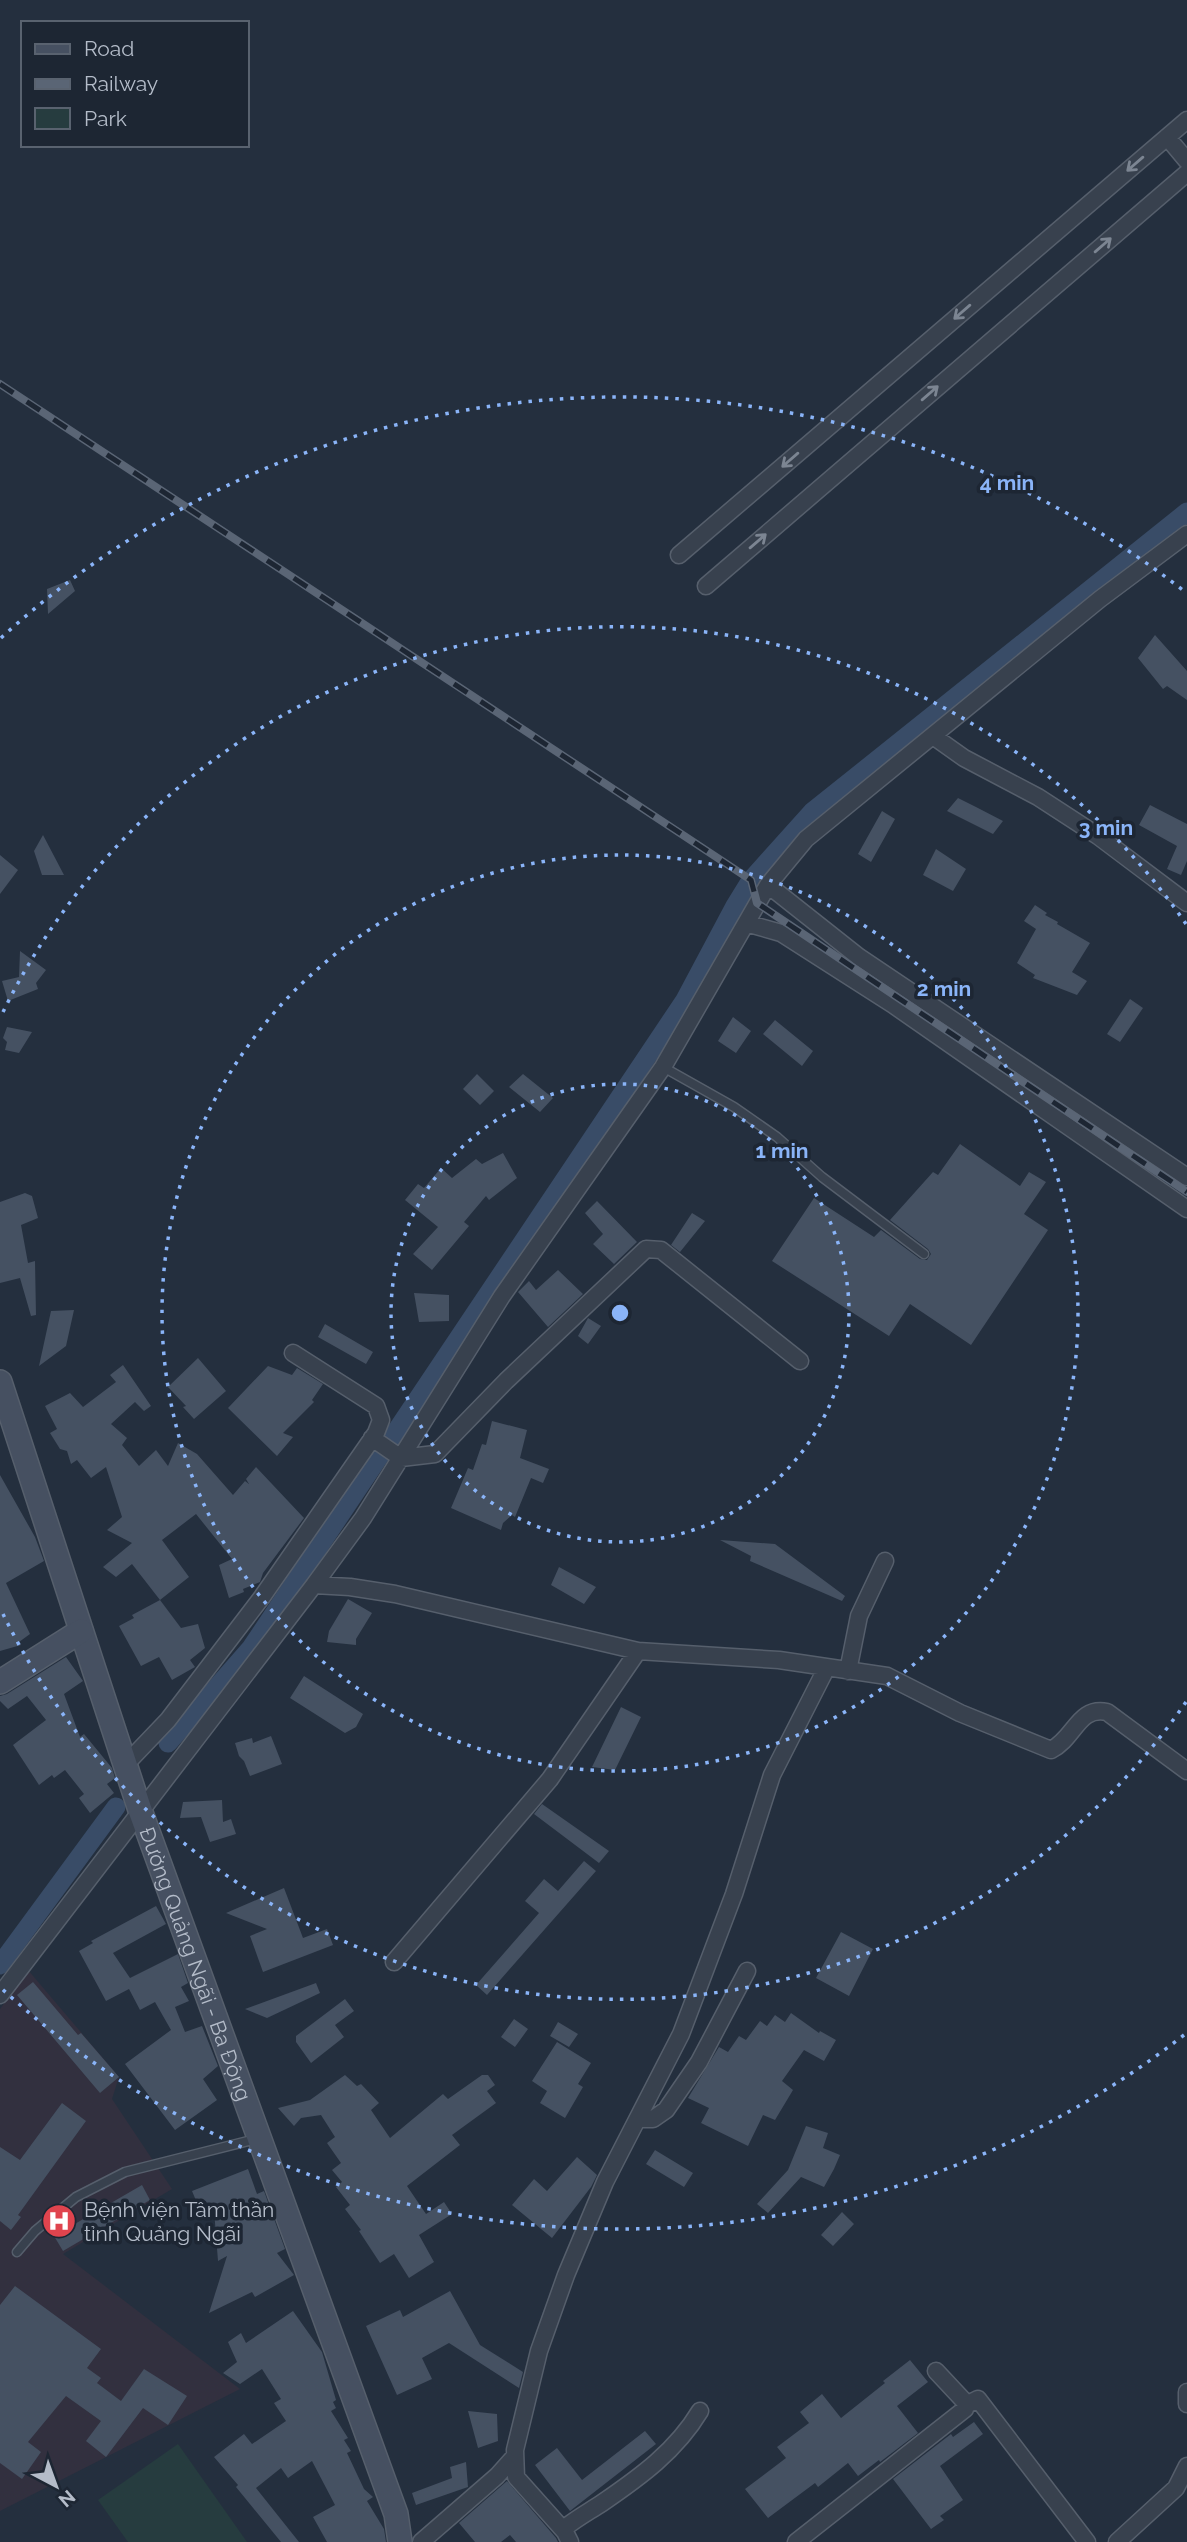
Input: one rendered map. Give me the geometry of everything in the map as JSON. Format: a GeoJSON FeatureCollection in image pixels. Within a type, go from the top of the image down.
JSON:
{"type":"FeatureCollection","features":[{"type":"Feature","properties":{"kind":"main road","name":"Đường Quảng Ngãi - Ba Động"},"geometry":{"type":"LineString","coordinates":[[0,1382],[140,1810],[396,2514],[400,2542]]}},
{"type":"Feature","properties":{"kind":"main road"},"geometry":{"type":"LineString","coordinates":[[0,1682],[81,1630]]}},
{"type":"Feature","properties":{"kind":"street"},"geometry":{"type":"LineString","coordinates":[[679,555],[1187,120]]}},
{"type":"Feature","properties":{"kind":"street"},"geometry":{"type":"LineString","coordinates":[[706,586],[1186,172],[1167,137]]}},
{"type":"Feature","properties":{"kind":"street"},"geometry":{"type":"LineString","coordinates":[[125,1765],[167,1720],[262,1597],[386,1447],[502,1296],[663,1067],[768,885],[806,839],[1100,599],[1187,534]]}},
{"type":"Feature","properties":{"kind":"street"},"geometry":{"type":"LineString","coordinates":[[933,736],[964,758],[1038,797],[1098,836],[1187,904]]}},
{"type":"Feature","properties":{"kind":"street"},"geometry":{"type":"LineString","coordinates":[[768,885],[859,957],[1187,1177]]}},
{"type":"Feature","properties":{"kind":"street"},"geometry":{"type":"LineString","coordinates":[[746,923],[781,933],[892,1003],[1187,1209]]}},
{"type":"Feature","properties":{"kind":"street"},"geometry":{"type":"LineString","coordinates":[[386,1447],[435,1454],[506,1381],[646,1249],[661,1250],[800,1361]]}},
{"type":"Feature","properties":{"kind":"street"},"geometry":{"type":"LineString","coordinates":[[0,1995],[363,1518],[386,1447],[376,1406],[293,1353]]}},
{"type":"Feature","properties":{"kind":"street"},"geometry":{"type":"LineString","coordinates":[[848,1671],[859,1616],[885,1561]]}},
{"type":"Feature","properties":{"kind":"street"},"geometry":{"type":"LineString","coordinates":[[314,1585],[395,1594],[638,1651],[779,1660],[887,1676],[960,1713],[1051,1750],[1061,1745],[1089,1712],[1108,1712],[1187,1771]]}},
{"type":"Feature","properties":{"kind":"street"},"geometry":{"type":"LineString","coordinates":[[394,1962],[550,1779],[638,1651]]}},
{"type":"Feature","properties":{"kind":"street"},"geometry":{"type":"LineString","coordinates":[[567,2537],[516,2477],[514,2457],[539,2351],[566,2275],[605,2182],[681,2034],[734,1894],[772,1775],[827,1667]]}},
{"type":"Feature","properties":{"kind":"street"},"geometry":{"type":"LineString","coordinates":[[638,2119],[653,2119],[666,2110],[699,2062],[747,1971]]}},
{"type":"Feature","properties":{"kind":"street"},"geometry":{"type":"LineString","coordinates":[[936,2371],[967,2405]]}},
{"type":"Feature","properties":{"kind":"street"},"geometry":{"type":"LineString","coordinates":[[1187,2392],[1187,2404]]}},
{"type":"Feature","properties":{"kind":"street"},"geometry":{"type":"LineString","coordinates":[[796,2542],[978,2399],[1087,2542]]}},
{"type":"Feature","properties":{"kind":"street"},"geometry":{"type":"LineString","coordinates":[[567,2537],[566,2527],[573,2521],[624,2488],[669,2452],[689,2430],[700,2411]]}},
{"type":"Feature","properties":{"kind":"street"},"geometry":{"type":"LineString","coordinates":[[421,2542],[498,2476],[514,2457]]}},
{"type":"Feature","properties":{"kind":"street"},"geometry":{"type":"LineString","coordinates":[[1117,2542],[1176,2488],[1187,2466]]}},
{"type":"Feature","properties":{"kind":"lane"},"geometry":{"type":"LineString","coordinates":[[663,1067],[734,1107],[777,1137],[822,1177],[924,1254]]}},
{"type":"Feature","properties":{"kind":"lane"},"geometry":{"type":"LineString","coordinates":[[17,2252],[35,2231],[76,2197],[125,2172],[259,2138]]}},
{"type":"Feature","properties":{"kind":"shaded area","name":"Bệnh viện Tâm thần tỉnh Quảng Ngãi"},"geometry":{"type":"Polygon","coordinates":[[[28,1970],[119,2077],[112,2099],[172,2189],[63,2254],[240,2389],[0,2511],[0,2009],[28,1970]]]}},
{"type":"Feature","properties":{"kind":"green space"},"geometry":{"type":"Polygon","coordinates":[[[178,2444],[247,2542],[128,2542],[98,2500],[178,2444]]]}},
{"type":"Feature","properties":{"kind":"building"},"geometry":{"type":"Polygon","coordinates":[[[70,580],[75,591],[48,614],[47,589],[70,580]]]}},
{"type":"Feature","properties":{"kind":"building"},"geometry":{"type":"Polygon","coordinates":[[[1155,635],[1187,671],[1187,700],[1167,686],[1163,689],[1138,658],[1155,635]]]}},
{"type":"Feature","properties":{"kind":"building"},"geometry":{"type":"Polygon","coordinates":[[[958,798],[1003,821],[993,834],[947,811],[958,798]]]}},
{"type":"Feature","properties":{"kind":"building"},"geometry":{"type":"Polygon","coordinates":[[[1150,805],[1187,824],[1187,861],[1181,875],[1167,869],[1177,846],[1139,825],[1150,805]]]}},
{"type":"Feature","properties":{"kind":"building"},"geometry":{"type":"Polygon","coordinates":[[[882,811],[895,819],[871,862],[858,854],[882,811]]]}},
{"type":"Feature","properties":{"kind":"building"},"geometry":{"type":"Polygon","coordinates":[[[43,835],[64,875],[42,875],[34,851],[43,835]]]}},
{"type":"Feature","properties":{"kind":"building"},"geometry":{"type":"Polygon","coordinates":[[[936,849],[966,869],[953,891],[923,875],[936,849]]]}},
{"type":"Feature","properties":{"kind":"building"},"geometry":{"type":"Polygon","coordinates":[[[0,855],[18,870],[0,894],[0,855]]]}},
{"type":"Feature","properties":{"kind":"building"},"geometry":{"type":"Polygon","coordinates":[[[1035,905],[1058,922],[1057,924],[1090,943],[1072,972],[1087,981],[1077,995],[1033,978],[1035,975],[1017,963],[1036,929],[1024,921],[1035,905]]]}},
{"type":"Feature","properties":{"kind":"building"},"geometry":{"type":"Polygon","coordinates":[[[20,951],[46,970],[36,983],[38,989],[8,1001],[2,981],[19,977],[20,951]]]}},
{"type":"Feature","properties":{"kind":"building"},"geometry":{"type":"Polygon","coordinates":[[[1130,999],[1143,1008],[1120,1042],[1107,1034],[1130,999]]]}},
{"type":"Feature","properties":{"kind":"building"},"geometry":{"type":"Polygon","coordinates":[[[733,1017],[751,1031],[736,1053],[718,1041],[733,1017]]]}},
{"type":"Feature","properties":{"kind":"building"},"geometry":{"type":"Polygon","coordinates":[[[775,1020],[813,1051],[802,1066],[763,1034],[775,1020]]]}},
{"type":"Feature","properties":{"kind":"building"},"geometry":{"type":"Polygon","coordinates":[[[7,1027],[32,1032],[19,1053],[5,1050],[7,1042],[3,1038],[7,1027]]]}},
{"type":"Feature","properties":{"kind":"building"},"geometry":{"type":"Polygon","coordinates":[[[477,1074],[494,1091],[480,1105],[463,1089],[477,1074]]]}},
{"type":"Feature","properties":{"kind":"building"},"geometry":{"type":"Polygon","coordinates":[[[523,1074],[553,1098],[540,1112],[509,1087],[523,1074]]]}},
{"type":"Feature","properties":{"kind":"building"},"geometry":{"type":"Polygon","coordinates":[[[960,1144],[1020,1186],[1029,1172],[1046,1182],[1024,1214],[1048,1230],[971,1345],[910,1304],[889,1336],[772,1261],[814,1198],[874,1237],[881,1230],[920,1259],[927,1260],[931,1254],[928,1249],[890,1220],[933,1172],[938,1175],[960,1144]]]}},
{"type":"Feature","properties":{"kind":"building"},"geometry":{"type":"Polygon","coordinates":[[[503,1153],[517,1178],[489,1200],[486,1196],[464,1222],[469,1226],[432,1270],[413,1254],[438,1227],[405,1200],[418,1184],[424,1188],[441,1168],[452,1178],[476,1159],[482,1164],[503,1153]]]}},
{"type":"Feature","properties":{"kind":"building"},"geometry":{"type":"Polygon","coordinates":[[[25,1193],[32,1196],[38,1218],[21,1225],[28,1263],[35,1261],[36,1315],[31,1316],[20,1278],[0,1283],[0,1202],[25,1193]]]}},
{"type":"Feature","properties":{"kind":"building"},"geometry":{"type":"Polygon","coordinates":[[[597,1201],[637,1242],[614,1264],[593,1244],[603,1234],[585,1213],[597,1201]]]}},
{"type":"Feature","properties":{"kind":"building"},"geometry":{"type":"Polygon","coordinates":[[[692,1213],[705,1221],[680,1252],[671,1245],[692,1213]]]}},
{"type":"Feature","properties":{"kind":"building"},"geometry":{"type":"Polygon","coordinates":[[[558,1270],[583,1294],[548,1327],[518,1292],[529,1281],[536,1290],[558,1270]]]}},
{"type":"Feature","properties":{"kind":"building"},"geometry":{"type":"Polygon","coordinates":[[[414,1293],[449,1295],[449,1321],[419,1322],[414,1293]]]}},
{"type":"Feature","properties":{"kind":"building"},"geometry":{"type":"Polygon","coordinates":[[[74,1310],[66,1346],[39,1366],[51,1311],[74,1310]]]}},
{"type":"Feature","properties":{"kind":"building"},"geometry":{"type":"Polygon","coordinates":[[[588,1318],[601,1326],[588,1344],[578,1336],[588,1318]]]}},
{"type":"Feature","properties":{"kind":"building"},"geometry":{"type":"Polygon","coordinates":[[[325,1324],[373,1352],[366,1364],[318,1337],[325,1324]]]}},
{"type":"Feature","properties":{"kind":"building"},"geometry":{"type":"Polygon","coordinates":[[[198,1358],[226,1391],[194,1419],[168,1387],[198,1358]]]}},
{"type":"Feature","properties":{"kind":"building"},"geometry":{"type":"Polygon","coordinates":[[[123,1365],[151,1406],[144,1411],[135,1402],[111,1424],[127,1438],[122,1445],[139,1466],[156,1450],[168,1466],[178,1443],[197,1454],[233,1495],[245,1481],[249,1484],[246,1479],[256,1467],[304,1518],[263,1573],[260,1582],[243,1589],[244,1592],[229,1598],[219,1565],[232,1559],[196,1514],[162,1540],[189,1577],[160,1600],[132,1564],[116,1577],[103,1567],[132,1543],[107,1530],[122,1517],[106,1467],[91,1478],[77,1460],[71,1464],[67,1451],[60,1449],[50,1433],[57,1429],[45,1406],[70,1393],[83,1407],[116,1382],[110,1375],[123,1365]]]}},
{"type":"Feature","properties":{"kind":"building"},"geometry":{"type":"Polygon","coordinates":[[[268,1366],[292,1375],[297,1368],[323,1384],[312,1400],[314,1402],[283,1433],[293,1437],[277,1456],[228,1408],[268,1366]]]}},
{"type":"Feature","properties":{"kind":"building"},"geometry":{"type":"Polygon","coordinates":[[[492,1421],[527,1430],[520,1458],[549,1469],[543,1483],[531,1478],[515,1517],[512,1515],[503,1523],[501,1530],[451,1508],[468,1468],[473,1470],[482,1444],[486,1445],[492,1421]]]}},
{"type":"Feature","properties":{"kind":"building"},"geometry":{"type":"Polygon","coordinates":[[[0,1475],[35,1537],[44,1561],[6,1583],[30,1634],[19,1642],[21,1645],[0,1651],[0,1475]]]}},
{"type":"Feature","properties":{"kind":"building"},"geometry":{"type":"Polygon","coordinates":[[[720,1540],[775,1544],[845,1596],[842,1601],[750,1561],[751,1556],[720,1540]]]}},
{"type":"Feature","properties":{"kind":"building"},"geometry":{"type":"Polygon","coordinates":[[[559,1567],[596,1587],[584,1604],[551,1585],[559,1567]]]}},
{"type":"Feature","properties":{"kind":"building"},"geometry":{"type":"Polygon","coordinates":[[[348,1599],[372,1613],[356,1639],[356,1645],[327,1642],[329,1631],[348,1599]]]}},
{"type":"Feature","properties":{"kind":"building"},"geometry":{"type":"Polygon","coordinates":[[[160,1600],[181,1628],[198,1624],[205,1648],[190,1660],[195,1667],[172,1680],[159,1657],[141,1666],[119,1626],[134,1618],[132,1615],[160,1600]]]}},
{"type":"Feature","properties":{"kind":"building"},"geometry":{"type":"Polygon","coordinates":[[[66,1657],[83,1681],[64,1694],[80,1737],[84,1734],[112,1768],[115,1778],[107,1784],[114,1793],[90,1813],[79,1798],[84,1794],[65,1770],[54,1778],[52,1775],[39,1785],[13,1745],[46,1720],[27,1696],[8,1709],[0,1701],[0,1696],[66,1657]]]}},
{"type":"Feature","properties":{"kind":"building"},"geometry":{"type":"Polygon","coordinates":[[[304,1676],[363,1714],[356,1727],[345,1733],[290,1698],[304,1676]]]}},
{"type":"Feature","properties":{"kind":"building"},"geometry":{"type":"Polygon","coordinates":[[[621,1707],[641,1717],[615,1770],[592,1767],[621,1707]]]}},
{"type":"Feature","properties":{"kind":"building"},"geometry":{"type":"Polygon","coordinates":[[[271,1736],[282,1764],[250,1776],[235,1743],[252,1738],[253,1743],[271,1736]]]}},
{"type":"Feature","properties":{"kind":"building"},"geometry":{"type":"Polygon","coordinates":[[[222,1800],[223,1822],[231,1819],[236,1834],[210,1842],[201,1817],[180,1818],[183,1802],[222,1800]]]}},
{"type":"Feature","properties":{"kind":"building"},"geometry":{"type":"Polygon","coordinates":[[[542,1804],[609,1851],[599,1863],[534,1814],[542,1804]]]}},
{"type":"Feature","properties":{"kind":"building"},"geometry":{"type":"Polygon","coordinates":[[[584,1861],[596,1871],[487,1995],[476,1985],[539,1913],[525,1901],[544,1879],[558,1891],[584,1861]]]}},
{"type":"Feature","properties":{"kind":"building"},"geometry":{"type":"Polygon","coordinates":[[[284,1888],[303,1938],[327,1929],[333,1945],[263,1972],[250,1936],[267,1929],[226,1913],[284,1888]]]}},
{"type":"Feature","properties":{"kind":"building"},"geometry":{"type":"Polygon","coordinates":[[[156,1906],[166,1924],[113,1953],[130,1978],[178,1954],[188,1983],[181,1987],[189,2001],[175,2007],[185,2032],[202,2026],[218,2066],[203,2079],[217,2100],[175,2130],[125,2064],[171,2030],[155,2002],[140,2010],[129,1989],[106,2001],[79,1951],[93,1943],[91,1941],[156,1906]]]}},
{"type":"Feature","properties":{"kind":"building"},"geometry":{"type":"Polygon","coordinates":[[[841,1932],[873,1949],[849,1996],[816,1978],[841,1932]]]}},
{"type":"Feature","properties":{"kind":"building"},"geometry":{"type":"Polygon","coordinates":[[[33,1982],[78,2035],[81,2033],[119,2077],[100,2093],[17,1995],[33,1982]]]}},
{"type":"Feature","properties":{"kind":"building"},"geometry":{"type":"Polygon","coordinates":[[[316,1983],[320,1993],[267,2018],[245,2009],[316,1983]]]}},
{"type":"Feature","properties":{"kind":"building"},"geometry":{"type":"Polygon","coordinates":[[[345,1999],[354,2011],[335,2025],[344,2037],[311,2063],[296,2042],[296,2036],[345,1999]]]}},
{"type":"Feature","properties":{"kind":"building"},"geometry":{"type":"Polygon","coordinates":[[[791,2013],[819,2033],[820,2031],[836,2040],[824,2061],[804,2050],[782,2081],[793,2090],[775,2120],[763,2115],[748,2146],[701,2123],[709,2108],[688,2098],[719,2047],[728,2052],[739,2036],[746,2040],[760,2021],[767,2026],[775,2015],[785,2022],[791,2013]]]}},
{"type":"Feature","properties":{"kind":"building"},"geometry":{"type":"Polygon","coordinates":[[[514,2019],[528,2029],[515,2047],[501,2037],[514,2019]]]}},
{"type":"Feature","properties":{"kind":"building"},"geometry":{"type":"Polygon","coordinates":[[[558,2022],[578,2034],[569,2047],[550,2036],[558,2022]]]}},
{"type":"Feature","properties":{"kind":"building"},"geometry":{"type":"Polygon","coordinates":[[[557,2042],[591,2063],[578,2084],[583,2087],[565,2118],[540,2103],[547,2091],[532,2081],[557,2042]]]}},
{"type":"Feature","properties":{"kind":"building"},"geometry":{"type":"Polygon","coordinates":[[[345,2075],[357,2086],[361,2084],[379,2103],[371,2110],[390,2138],[443,2094],[448,2099],[482,2075],[488,2075],[495,2085],[487,2091],[496,2103],[452,2135],[460,2145],[407,2186],[426,2214],[444,2202],[452,2214],[419,2235],[434,2262],[409,2278],[394,2254],[380,2263],[345,2209],[350,2205],[336,2187],[342,2182],[332,2170],[341,2163],[327,2143],[335,2137],[321,2115],[301,2118],[294,2126],[278,2108],[310,2100],[345,2075]]]}},
{"type":"Feature","properties":{"kind":"building"},"geometry":{"type":"Polygon","coordinates":[[[62,2103],[86,2121],[18,2215],[21,2217],[11,2230],[0,2221],[0,2147],[20,2160],[62,2103]]]}},
{"type":"Feature","properties":{"kind":"building"},"geometry":{"type":"Polygon","coordinates":[[[806,2126],[828,2133],[823,2148],[840,2155],[834,2169],[824,2187],[801,2177],[768,2213],[757,2204],[788,2170],[806,2126]]]}},
{"type":"Feature","properties":{"kind":"building"},"geometry":{"type":"Polygon","coordinates":[[[655,2150],[693,2173],[684,2187],[646,2164],[655,2150]]]}},
{"type":"Feature","properties":{"kind":"building"},"geometry":{"type":"Polygon","coordinates":[[[577,2157],[597,2175],[552,2238],[512,2205],[534,2179],[547,2191],[577,2157]]]}},
{"type":"Feature","properties":{"kind":"building"},"geometry":{"type":"Polygon","coordinates":[[[248,2169],[257,2194],[264,2191],[285,2249],[277,2253],[294,2275],[255,2297],[252,2292],[209,2313],[227,2256],[218,2261],[214,2210],[202,2215],[192,2191],[248,2169]]]}},
{"type":"Feature","properties":{"kind":"building"},"geometry":{"type":"Polygon","coordinates":[[[142,2185],[150,2200],[63,2251],[54,2236],[142,2185]]]}},
{"type":"Feature","properties":{"kind":"building"},"geometry":{"type":"Polygon","coordinates":[[[842,2212],[854,2224],[833,2246],[821,2235],[842,2212]]]}},
{"type":"Feature","properties":{"kind":"building"},"geometry":{"type":"Polygon","coordinates":[[[15,2286],[101,2349],[87,2368],[101,2378],[97,2383],[121,2401],[144,2369],[187,2396],[168,2425],[143,2408],[106,2457],[86,2441],[101,2421],[66,2396],[28,2442],[41,2452],[22,2479],[0,2463],[0,2305],[15,2286]]]}},
{"type":"Feature","properties":{"kind":"building"},"geometry":{"type":"Polygon","coordinates":[[[450,2291],[480,2345],[523,2372],[519,2388],[449,2343],[422,2358],[432,2379],[397,2395],[366,2326],[400,2310],[403,2317],[450,2291]]]}},
{"type":"Feature","properties":{"kind":"building"},"geometry":{"type":"Polygon","coordinates":[[[293,2311],[322,2352],[336,2400],[333,2402],[336,2408],[331,2411],[348,2438],[344,2440],[351,2451],[347,2453],[364,2489],[373,2497],[367,2501],[384,2529],[386,2542],[327,2542],[313,2517],[335,2505],[312,2461],[288,2478],[281,2468],[256,2488],[299,2542],[281,2542],[214,2457],[244,2434],[252,2444],[286,2421],[274,2403],[281,2399],[262,2369],[240,2384],[223,2373],[237,2362],[228,2342],[241,2333],[246,2343],[293,2311]]]}},
{"type":"Feature","properties":{"kind":"building"},"geometry":{"type":"Polygon","coordinates":[[[910,2360],[928,2382],[897,2406],[918,2433],[858,2476],[848,2463],[818,2487],[815,2483],[768,2518],[745,2489],[786,2458],[777,2447],[809,2423],[800,2412],[822,2394],[841,2418],[910,2360]]]}},
{"type":"Feature","properties":{"kind":"building"},"geometry":{"type":"Polygon","coordinates":[[[468,2411],[497,2414],[498,2441],[478,2448],[468,2411]]]}},
{"type":"Feature","properties":{"kind":"building"},"geometry":{"type":"Polygon","coordinates":[[[974,2422],[983,2434],[940,2466],[963,2500],[940,2516],[944,2520],[931,2529],[893,2479],[951,2434],[953,2437],[974,2422]]]}},
{"type":"Feature","properties":{"kind":"building"},"geometry":{"type":"Polygon","coordinates":[[[645,2431],[656,2444],[570,2511],[535,2465],[557,2448],[582,2480],[645,2431]]]}},
{"type":"Feature","properties":{"kind":"building"},"geometry":{"type":"Polygon","coordinates":[[[466,2462],[468,2487],[416,2505],[412,2493],[452,2478],[450,2467],[466,2462]]]}},
{"type":"Feature","properties":{"kind":"building"},"geometry":{"type":"Polygon","coordinates":[[[507,2481],[558,2542],[516,2542],[510,2535],[501,2542],[475,2542],[459,2523],[507,2481]]]}},
{"type":"Feature","properties":{"kind":"waterway"},"geometry":{"type":"LineString","coordinates":[[168,1743],[251,1648],[685,1000],[751,880],[812,812],[1187,512]]}},
{"type":"Feature","properties":{"kind":"waterway"},"geometry":{"type":"LineString","coordinates":[[0,1965],[116,1807]]}},
{"type":"Feature","properties":{"kind":"railway"},"geometry":{"type":"LineString","coordinates":[[0,384],[751,880],[757,903],[1187,1192]]}},
{"type":"Feature","properties":{"kind":"place","name":"Bệnh viện Tâm thần tỉnh Quảng Ngãi"},"geometry":{"type":"Point","coordinates":[59,2221]}}]}
